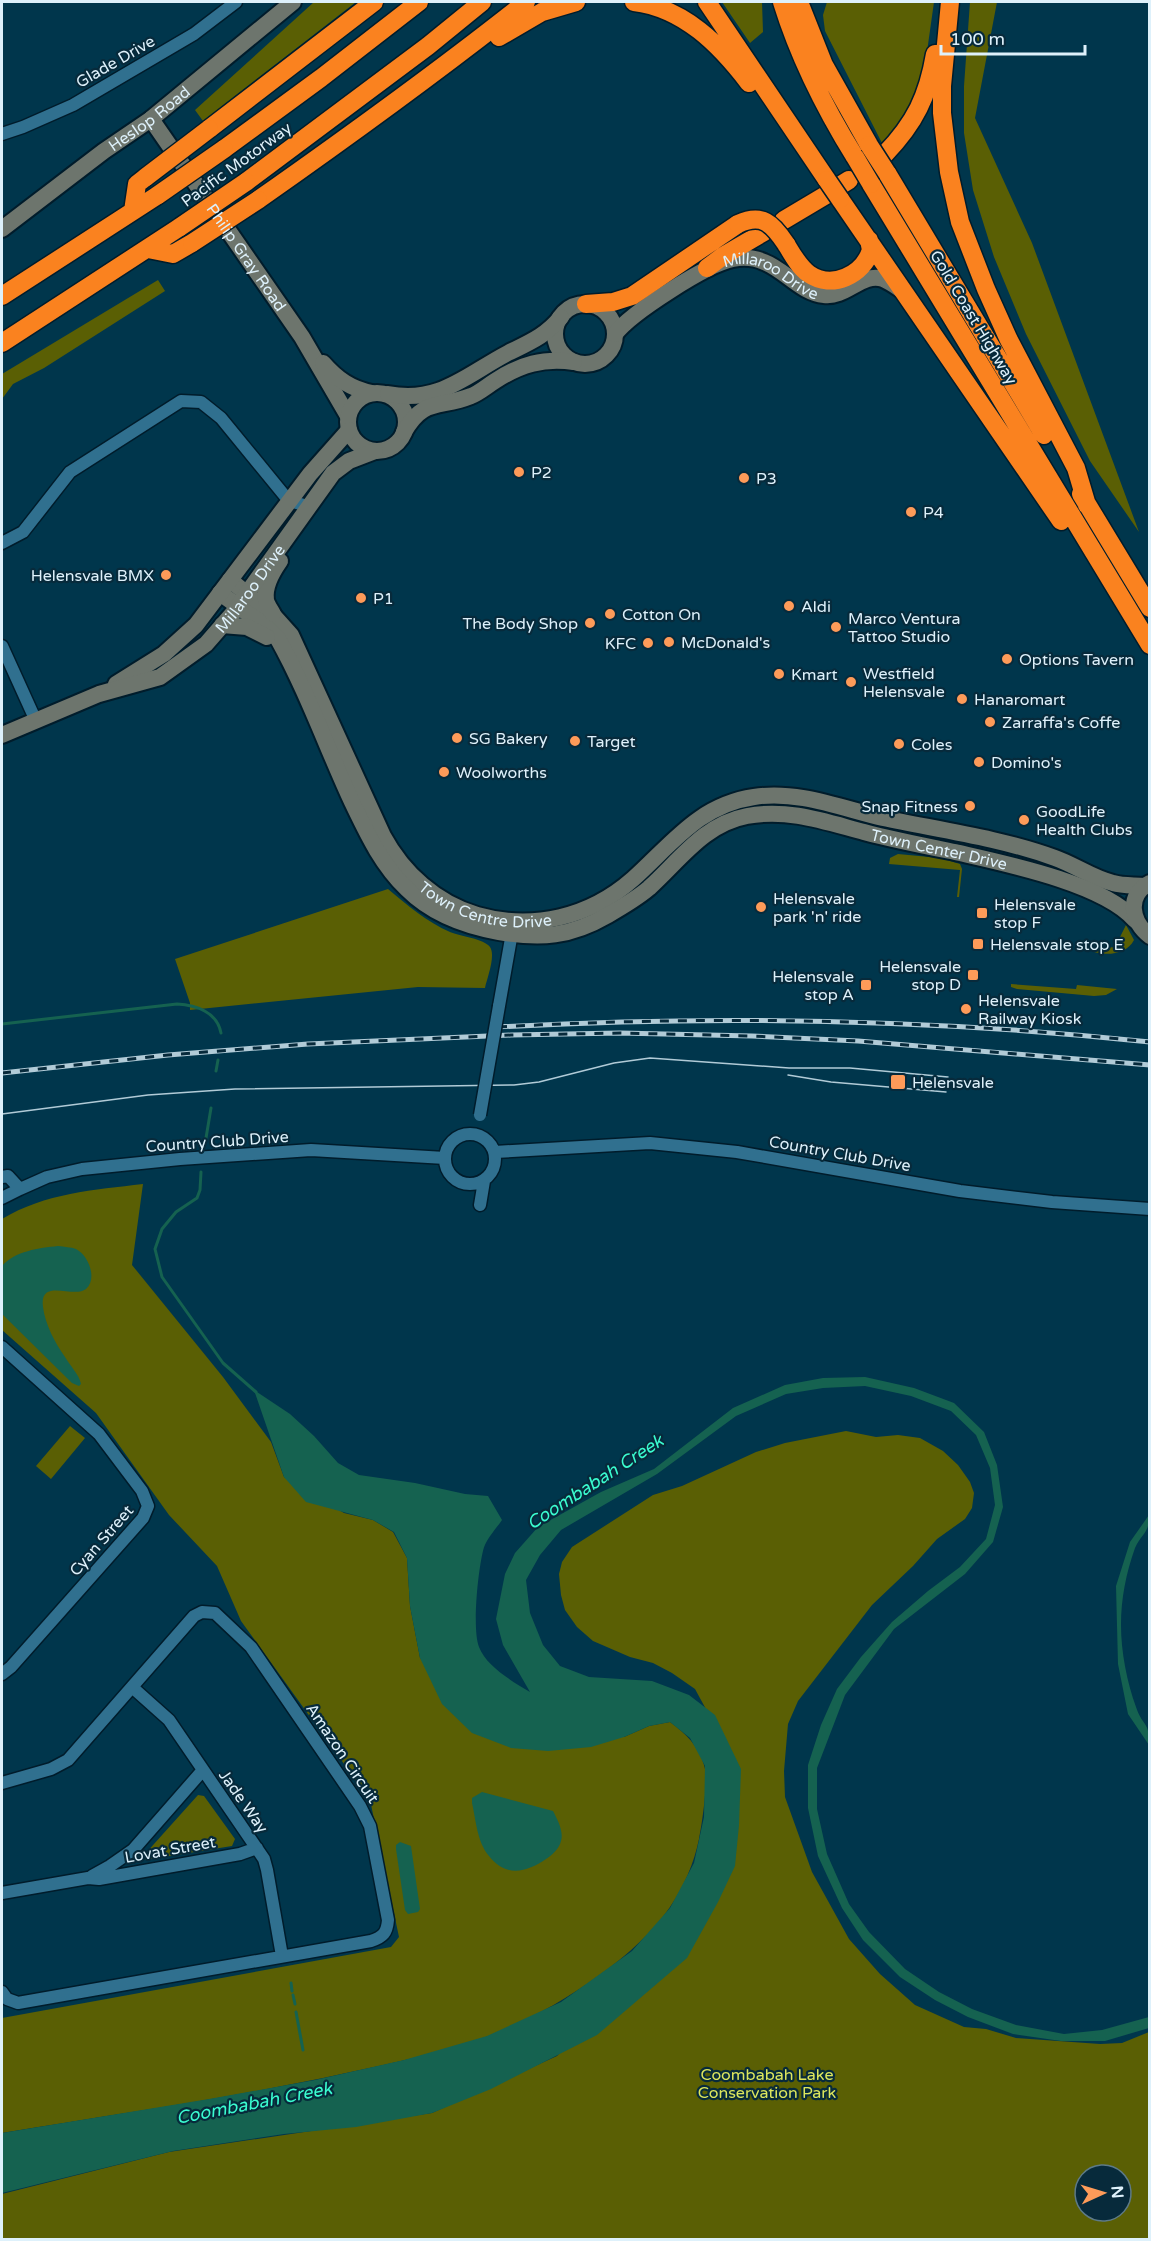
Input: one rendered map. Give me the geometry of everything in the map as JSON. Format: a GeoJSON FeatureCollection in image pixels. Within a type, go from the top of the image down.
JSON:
{"type":"FeatureCollection","features":[{"type":"Feature","properties":{"kind":"highway"},"geometry":{"type":"LineString","coordinates":[[133,211],[137,184],[374,2]]}},
{"type":"Feature","properties":{"kind":"highway","name":"Pacific Motorway"},"geometry":{"type":"LineString","coordinates":[[2,296],[158,195],[224,149],[419,2]]}},
{"type":"Feature","properties":{"kind":"highway","name":"Pacific Motorway"},"geometry":{"type":"LineString","coordinates":[[2,343],[148,249],[246,182],[428,46],[482,2]]}},
{"type":"Feature","properties":{"kind":"highway"},"geometry":{"type":"LineString","coordinates":[[148,249],[172,255],[258,200],[340,143],[526,2]]}},
{"type":"Feature","properties":{"kind":"highway"},"geometry":{"type":"LineString","coordinates":[[478,40],[497,38],[519,23],[542,12],[576,2]]}},
{"type":"Feature","properties":{"kind":"highway"},"geometry":{"type":"LineString","coordinates":[[634,2],[665,10],[698,29],[731,60],[773,114],[787,121]]}},
{"type":"Feature","properties":{"kind":"highway"},"geometry":{"type":"LineString","coordinates":[[586,304],[613,302],[632,296],[738,224],[753,219],[765,221],[774,228],[806,271],[816,278],[832,281],[851,274],[862,267],[871,250],[846,184],[787,121],[707,2]]}},
{"type":"Feature","properties":{"kind":"highway","name":"Gold Coast Highway"},"geometry":{"type":"LineString","coordinates":[[782,2],[795,42],[814,85],[855,157],[846,184],[1083,535],[1149,645]]}},
{"type":"Feature","properties":{"kind":"highway","name":"Gold Coast Highway"},"geometry":{"type":"LineString","coordinates":[[799,2],[825,65],[877,149],[887,173],[1149,608]]}},
{"type":"Feature","properties":{"kind":"highway"},"geometry":{"type":"LineString","coordinates":[[877,149],[909,128],[922,103],[930,80],[937,38],[949,6]]}},
{"type":"Feature","properties":{"kind":"highway"},"geometry":{"type":"LineString","coordinates":[[949,6],[942,113],[949,172],[960,222],[1008,338],[1076,468],[1087,505]]}},
{"type":"Feature","properties":{"kind":"highway"},"geometry":{"type":"LineString","coordinates":[[784,220],[846,184]]}},
{"type":"Feature","properties":{"kind":"highway"},"geometry":{"type":"LineString","coordinates":[[707,268],[764,232]]}},
{"type":"Feature","properties":{"kind":"highway"},"geometry":{"type":"LineString","coordinates":[[869,240],[1062,522],[1083,535]]}},
{"type":"Feature","properties":{"kind":"street","name":"Glade Drive"},"geometry":{"type":"LineString","coordinates":[[2,134],[73,105],[194,34],[236,2]]}},
{"type":"Feature","properties":{"kind":"street","name":"Heslop Road"},"geometry":{"type":"LineString","coordinates":[[2,229],[104,151],[152,119],[293,2]]}},
{"type":"Feature","properties":{"kind":"street","name":"Philip Gray Road"},"geometry":{"type":"LineString","coordinates":[[152,119],[302,337],[332,373],[355,390],[380,394]]}},
{"type":"Feature","properties":{"kind":"street","name":"Millaroo Drive"},"geometry":{"type":"LineString","coordinates":[[615,334],[637,314],[707,268],[733,259],[747,258],[766,263],[808,291],[820,295],[837,295],[874,278],[887,281],[904,292]]}},
{"type":"Feature","properties":{"kind":"street"},"geometry":{"type":"LineString","coordinates":[[586,304],[598,307],[608,315],[614,326],[615,334],[610,351],[600,360],[587,364],[543,360],[519,367],[471,396],[432,405],[413,417],[396,444],[389,448],[375,451],[364,448],[354,440],[348,423],[353,405],[361,397],[380,394],[413,396],[447,389],[506,354],[538,339],[561,317],[572,308],[586,304]]}},
{"type":"Feature","properties":{"kind":"street"},"geometry":{"type":"LineString","coordinates":[[561,317],[556,330],[557,343],[563,354],[574,362]]}},
{"type":"Feature","properties":{"kind":"street","name":"Philip Gray Road"},"geometry":{"type":"LineString","coordinates":[[302,337],[348,423]]}},
{"type":"Feature","properties":{"kind":"street"},"geometry":{"type":"LineString","coordinates":[[380,394],[401,405],[405,414],[404,432]]}},
{"type":"Feature","properties":{"kind":"street"},"geometry":{"type":"LineString","coordinates":[[2,543],[23,532],[70,472],[181,401],[201,402],[221,418],[289,501],[305,511],[300,531],[276,567],[268,584],[266,601],[274,615]]}},
{"type":"Feature","properties":{"kind":"street","name":"Millaroo Drive"},"geometry":{"type":"LineString","coordinates":[[99,694],[164,654],[196,625],[348,423]]}},
{"type":"Feature","properties":{"kind":"street","name":"Millaroo Drive"},"geometry":{"type":"LineString","coordinates":[[2,735],[99,694],[160,677],[206,644],[242,600],[333,473],[349,461],[375,451]]}},
{"type":"Feature","properties":{"kind":"street","name":"Town Centre Drive"},"geometry":{"type":"LineString","coordinates":[[225,587],[242,600],[281,644],[368,835],[384,862],[400,882],[422,901],[449,917],[476,927],[513,928],[561,918],[595,905],[634,878],[695,820],[742,799],[766,796],[800,798],[875,816]]}},
{"type":"Feature","properties":{"kind":"street","name":"Town Centre Drive"},"geometry":{"type":"LineString","coordinates":[[242,600],[274,615],[291,635],[383,836],[399,861],[428,890],[449,904],[513,928],[545,937],[569,932],[597,922],[638,897],[699,838],[732,820]]}},
{"type":"Feature","properties":{"kind":"street"},"geometry":{"type":"LineString","coordinates":[[222,625],[247,627],[281,644]]}},
{"type":"Feature","properties":{"kind":"street"},"geometry":{"type":"LineString","coordinates":[[2,646],[36,720]]}},
{"type":"Feature","properties":{"kind":"street"},"geometry":{"type":"LineString","coordinates":[[313,684],[309,693],[318,715],[316,722]]}},
{"type":"Feature","properties":{"kind":"street","name":"Town Center Drive"},"geometry":{"type":"LineString","coordinates":[[732,820],[762,814],[805,816],[867,833],[984,858],[1056,878],[1107,898],[1126,909],[1149,936]]}},
{"type":"Feature","properties":{"kind":"street","name":"Town Center Drive"},"geometry":{"type":"LineString","coordinates":[[875,816],[987,840],[1054,858],[1114,884],[1147,884]]}},
{"type":"Feature","properties":{"kind":"street"},"geometry":{"type":"LineString","coordinates":[[984,858],[987,840]]}},
{"type":"Feature","properties":{"kind":"street"},"geometry":{"type":"LineString","coordinates":[[1135,920],[1133,907],[1135,899],[1137,893],[1147,884]]}},
{"type":"Feature","properties":{"kind":"street"},"geometry":{"type":"LineString","coordinates":[[478,1136],[513,928]]}},
{"type":"Feature","properties":{"kind":"street"},"geometry":{"type":"LineString","coordinates":[[445,1158],[448,1147],[456,1138],[478,1136],[489,1142],[495,1152],[494,1167]]}},
{"type":"Feature","properties":{"kind":"street","name":"Country Club Drive"},"geometry":{"type":"LineString","coordinates":[[495,1152],[650,1143],[737,1152],[960,1191],[1052,1202],[1149,1209]]}},
{"type":"Feature","properties":{"kind":"street","name":"Country Club Drive"},"geometry":{"type":"LineString","coordinates":[[2,1198],[47,1177],[82,1169],[180,1159],[311,1150],[445,1158],[446,1166],[452,1177],[460,1183],[478,1183],[494,1167],[523,1149]]}},
{"type":"Feature","properties":{"kind":"street"},"geometry":{"type":"LineString","coordinates":[[2,1178],[8,1176],[20,1189]]}},
{"type":"Feature","properties":{"kind":"street","name":"Cyan Street"},"geometry":{"type":"LineString","coordinates":[[2,1347],[99,1434],[142,1491],[148,1506],[143,1518],[11,1667],[2,1674]]}},
{"type":"Feature","properties":{"kind":"street","name":"Amazon Circuit"},"geometry":{"type":"LineString","coordinates":[[2,1783],[51,1769],[68,1760],[194,1616],[202,1612],[215,1613],[251,1647],[360,1806],[370,1826],[388,1920],[384,1935],[371,1941],[18,2003],[7,1999],[2,1992]]}},
{"type":"Feature","properties":{"kind":"street","name":"Jade Way"},"geometry":{"type":"LineString","coordinates":[[132,1687],[165,1716],[257,1848],[267,1869],[282,1956]]}},
{"type":"Feature","properties":{"kind":"street","name":"Lovat Street"},"geometry":{"type":"LineString","coordinates":[[88,1878],[133,1850],[203,1770]]}},
{"type":"Feature","properties":{"kind":"street","name":"Lovat Street"},"geometry":{"type":"LineString","coordinates":[[2,1893],[88,1878],[99,1879],[240,1854],[257,1848]]}},
{"type":"Feature","properties":{"kind":"green space"},"geometry":{"type":"Polygon","coordinates":[[[314,2],[356,2],[203,121],[195,110],[314,2]]]}},
{"type":"Feature","properties":{"kind":"green space"},"geometry":{"type":"Polygon","coordinates":[[[722,2],[762,2],[763,32],[750,43],[722,2]]]}},
{"type":"Feature","properties":{"kind":"green space"},"geometry":{"type":"Polygon","coordinates":[[[827,2],[934,2],[925,66],[918,95],[884,147],[825,31],[823,15],[827,2]]]}},
{"type":"Feature","properties":{"kind":"green space"},"geometry":{"type":"Polygon","coordinates":[[[970,2],[997,2],[975,118],[1032,243],[1139,532],[1090,461],[1026,334],[994,257],[973,190],[964,133],[964,86],[970,2]]]}},
{"type":"Feature","properties":{"kind":"green space"},"geometry":{"type":"Polygon","coordinates":[[[158,280],[165,291],[44,368],[13,384],[2,399],[2,374],[158,280]]]}},
{"type":"Feature","properties":{"kind":"green space"},"geometry":{"type":"Polygon","coordinates":[[[898,854],[940,858],[960,864],[962,869],[959,897],[957,897],[960,870],[889,864],[890,858],[898,854]]]}},
{"type":"Feature","properties":{"kind":"green space"},"geometry":{"type":"Polygon","coordinates":[[[388,889],[433,923],[450,932],[483,942],[490,947],[492,961],[485,988],[418,987],[190,1010],[190,1003],[175,959],[388,889]]]}},
{"type":"Feature","properties":{"kind":"green space"},"geometry":{"type":"Polygon","coordinates":[[[1126,925],[1134,940],[1131,945],[1111,954],[1094,952],[1096,948],[1118,947],[1126,925]]]}},
{"type":"Feature","properties":{"kind":"green space"},"geometry":{"type":"Polygon","coordinates":[[[1011,984],[1076,989],[1077,985],[1117,989],[1106,995],[1094,996],[1017,989],[1011,987],[1011,984]]]}},
{"type":"Feature","properties":{"kind":"green space"},"geometry":{"type":"Polygon","coordinates":[[[143,1184],[132,1265],[223,1377],[271,1442],[284,1477],[344,1513],[373,1520],[393,1532],[407,1558],[410,1606],[420,1658],[624,1737],[649,1726],[670,1722],[691,1740],[704,1765],[705,1790],[702,1823],[688,1874],[670,1907],[654,1927],[635,1947],[587,1984],[561,2001],[509,2028],[434,2053],[303,2082],[2,2133],[2,2018],[391,1947],[399,1937],[370,1800],[241,1621],[217,1566],[169,1515],[96,1413],[2,1330],[2,1219],[35,1203],[53,1198],[143,1184]]]}},
{"type":"Feature","properties":{"kind":"green space"},"geometry":{"type":"Polygon","coordinates":[[[70,1426],[85,1438],[51,1479],[36,1466],[70,1426]]]}},
{"type":"Feature","properties":{"kind":"green space","name":"Coombabah Lake Conservation Park"},"geometry":{"type":"Polygon","coordinates":[[[846,1431],[876,1437],[898,1435],[920,1438],[943,1451],[958,1465],[970,1482],[974,1493],[972,1508],[965,1519],[937,1539],[913,1566],[872,1605],[798,1701],[788,1724],[784,1771],[785,1797],[812,1872],[849,1939],[880,1974],[915,2005],[964,2027],[986,2029],[1016,2038],[1100,2044],[1122,2043],[1149,2032],[1149,2239],[2,2240],[2,2194],[169,2152],[432,2113],[557,2056],[704,1901],[707,1711],[695,1689],[672,1673],[653,1663],[630,1657],[593,1641],[577,1627],[565,1610],[561,1595],[559,1574],[562,1562],[572,1547],[653,1495],[682,1486],[756,1452],[785,1443],[846,1431]]]}},
{"type":"Feature","properties":{"kind":"green space"},"geometry":{"type":"Polygon","coordinates":[[[198,1795],[204,1796],[235,1839],[232,1846],[145,1860],[145,1854],[198,1795]]]}},
{"type":"Feature","properties":{"kind":"water"},"geometry":{"type":"Polygon","coordinates":[[[58,1246],[74,1248],[80,1252],[88,1261],[91,1273],[90,1284],[86,1289],[74,1292],[52,1291],[46,1293],[43,1298],[48,1327],[78,1377],[81,1384],[79,1386],[72,1383],[2,1314],[2,1266],[20,1254],[35,1249],[58,1246]]]}},
{"type":"Feature","properties":{"kind":"water","name":"Coombabah Creek"},"geometry":{"type":"Polygon","coordinates":[[[865,1377],[914,1388],[954,1403],[984,1432],[997,1465],[1003,1507],[993,1542],[965,1574],[894,1629],[845,1695],[817,1768],[817,1809],[827,1854],[849,1904],[869,1932],[905,1969],[939,1992],[972,2009],[1016,2025],[1064,2034],[1102,2030],[1149,2017],[1149,2028],[1105,2041],[1061,2041],[1013,2034],[968,2017],[935,2000],[900,1977],[863,1940],[842,1908],[818,1856],[808,1808],[808,1765],[821,1725],[837,1689],[892,1622],[960,1567],[986,1539],[995,1505],[990,1468],[976,1435],[951,1411],[911,1396],[865,1386],[823,1388],[786,1394],[736,1416],[657,1474],[561,1530],[540,1555],[526,1580],[530,1613],[543,1645],[560,1666],[589,1677],[652,1681],[689,1695],[715,1715],[741,1769],[735,1866],[687,1958],[597,2035],[491,2089],[432,2113],[356,2127],[284,2134],[173,2151],[2,2193],[2,2133],[315,2080],[404,2060],[487,2036],[561,2002],[632,1951],[670,1908],[694,1863],[704,1817],[705,1766],[690,1738],[670,1722],[649,1726],[624,1737],[591,1747],[548,1751],[511,1748],[472,1733],[442,1704],[420,1658],[410,1606],[407,1558],[394,1532],[373,1520],[306,1502],[284,1477],[254,1390],[290,1414],[338,1463],[359,1475],[488,1496],[502,1520],[488,1539],[483,1551],[476,1600],[477,1639],[483,1654],[494,1667],[530,1692],[503,1645],[496,1619],[505,1574],[515,1553],[538,1527],[601,1492],[654,1469],[733,1408],[785,1385],[823,1378],[865,1377]]]}},
{"type":"Feature","properties":{"kind":"water"},"geometry":{"type":"Polygon","coordinates":[[[1149,1515],[1147,1530],[1137,1543],[1129,1567],[1123,1596],[1121,1625],[1127,1677],[1138,1713],[1147,1727],[1149,1745],[1128,1714],[1118,1664],[1116,1586],[1130,1542],[1149,1515]]]}},
{"type":"Feature","properties":{"kind":"water"},"geometry":{"type":"Polygon","coordinates":[[[482,1792],[553,1811],[562,1833],[557,1849],[539,1864],[524,1870],[502,1868],[485,1850],[478,1831],[472,1798],[482,1792]]]}},
{"type":"Feature","properties":{"kind":"water"},"geometry":{"type":"Polygon","coordinates":[[[400,1842],[411,1846],[420,1909],[418,1912],[408,1914],[405,1910],[396,1849],[396,1845],[400,1842]]]}},
{"type":"Feature","properties":{"kind":"waterway"},"geometry":{"type":"LineString","coordinates":[[2,1024],[177,1004],[205,1011],[215,1020],[221,1033]]}},
{"type":"Feature","properties":{"kind":"waterway"},"geometry":{"type":"LineString","coordinates":[[216,1071],[218,1060]]}},
{"type":"Feature","properties":{"kind":"waterway"},"geometry":{"type":"LineString","coordinates":[[206,1138],[211,1108]]}},
{"type":"Feature","properties":{"kind":"waterway"},"geometry":{"type":"LineString","coordinates":[[201,1172],[197,1198],[176,1212],[162,1229],[155,1249],[162,1277],[223,1363],[256,1392]]}},
{"type":"Feature","properties":{"kind":"waterway"},"geometry":{"type":"LineString","coordinates":[[291,1983],[292,1991]]}},
{"type":"Feature","properties":{"kind":"waterway"},"geometry":{"type":"LineString","coordinates":[[293,1995],[295,2004]]}},
{"type":"Feature","properties":{"kind":"waterway"},"geometry":{"type":"LineString","coordinates":[[296,2012],[303,2050]]}},
{"type":"Feature","properties":{"kind":"tram line"},"geometry":{"type":"LineString","coordinates":[[2,1114],[148,1095],[235,1089],[514,1085],[539,1082],[614,1063],[650,1058],[789,1068],[850,1068],[948,1077]]}},
{"type":"Feature","properties":{"kind":"tram line"},"geometry":{"type":"LineString","coordinates":[[788,1075],[831,1082],[946,1092]]}},
{"type":"Feature","properties":{"kind":"railway"},"geometry":{"type":"LineString","coordinates":[[498,1027],[661,1021],[824,1021],[987,1028],[1150,1042]]}},
{"type":"Feature","properties":{"kind":"railway"},"geometry":{"type":"LineString","coordinates":[[2,1073],[168,1055],[308,1044],[511,1035],[620,1033],[858,1041],[1150,1065]]}},
{"type":"Feature","properties":{"kind":"place","name":"P2"},"geometry":{"type":"Point","coordinates":[519,472]}},
{"type":"Feature","properties":{"kind":"place","name":"P3"},"geometry":{"type":"Point","coordinates":[744,478]}},
{"type":"Feature","properties":{"kind":"place","name":"P4"},"geometry":{"type":"Point","coordinates":[911,512]}},
{"type":"Feature","properties":{"kind":"place","name":"Helensvale BMX"},"geometry":{"type":"Point","coordinates":[166,575]}},
{"type":"Feature","properties":{"kind":"place","name":"P1"},"geometry":{"type":"Point","coordinates":[361,598]}},
{"type":"Feature","properties":{"kind":"place","name":"Aldi"},"geometry":{"type":"Point","coordinates":[789,606]}},
{"type":"Feature","properties":{"kind":"place","name":"Cotton On"},"geometry":{"type":"Point","coordinates":[610,614]}},
{"type":"Feature","properties":{"kind":"place","name":"The Body Shop"},"geometry":{"type":"Point","coordinates":[590,623]}},
{"type":"Feature","properties":{"kind":"place","name":"Marco Ventura Tattoo Studio"},"geometry":{"type":"Point","coordinates":[836,627]}},
{"type":"Feature","properties":{"kind":"place","name":"McDonald's"},"geometry":{"type":"Point","coordinates":[669,642]}},
{"type":"Feature","properties":{"kind":"place","name":"KFC"},"geometry":{"type":"Point","coordinates":[648,643]}},
{"type":"Feature","properties":{"kind":"place","name":"Options Tavern"},"geometry":{"type":"Point","coordinates":[1007,659]}},
{"type":"Feature","properties":{"kind":"place","name":"Kmart"},"geometry":{"type":"Point","coordinates":[779,674]}},
{"type":"Feature","properties":{"kind":"place","name":"Westfield Helensvale"},"geometry":{"type":"Point","coordinates":[851,682]}},
{"type":"Feature","properties":{"kind":"place","name":"Hanaromart"},"geometry":{"type":"Point","coordinates":[962,699]}},
{"type":"Feature","properties":{"kind":"place","name":"Zarraffa's Coffe"},"geometry":{"type":"Point","coordinates":[990,722]}},
{"type":"Feature","properties":{"kind":"place","name":"SG Bakery"},"geometry":{"type":"Point","coordinates":[457,738]}},
{"type":"Feature","properties":{"kind":"place","name":"Target"},"geometry":{"type":"Point","coordinates":[575,741]}},
{"type":"Feature","properties":{"kind":"place","name":"Coles"},"geometry":{"type":"Point","coordinates":[899,744]}},
{"type":"Feature","properties":{"kind":"place","name":"Domino's"},"geometry":{"type":"Point","coordinates":[979,762]}},
{"type":"Feature","properties":{"kind":"place","name":"Woolworths"},"geometry":{"type":"Point","coordinates":[444,772]}},
{"type":"Feature","properties":{"kind":"place","name":"Snap Fitness"},"geometry":{"type":"Point","coordinates":[970,806]}},
{"type":"Feature","properties":{"kind":"place","name":"GoodLife Health Clubs"},"geometry":{"type":"Point","coordinates":[1024,820]}},
{"type":"Feature","properties":{"kind":"place","name":"Helensvale park 'n' ride"},"geometry":{"type":"Point","coordinates":[761,907]}},
{"type":"Feature","properties":{"kind":"place","name":"Helensvale stop F"},"geometry":{"type":"Point","coordinates":[982,913]}},
{"type":"Feature","properties":{"kind":"place","name":"Helensvale stop E"},"geometry":{"type":"Point","coordinates":[978,944]}},
{"type":"Feature","properties":{"kind":"place","name":"Helensvale stop D"},"geometry":{"type":"Point","coordinates":[973,975]}},
{"type":"Feature","properties":{"kind":"place","name":"Helensvale stop A"},"geometry":{"type":"Point","coordinates":[866,985]}},
{"type":"Feature","properties":{"kind":"place","name":"Helensvale Railway Kiosk"},"geometry":{"type":"Point","coordinates":[966,1009]}},
{"type":"Feature","properties":{"kind":"place","name":"Helensvale"},"geometry":{"type":"Point","coordinates":[898,1082]}}]}
